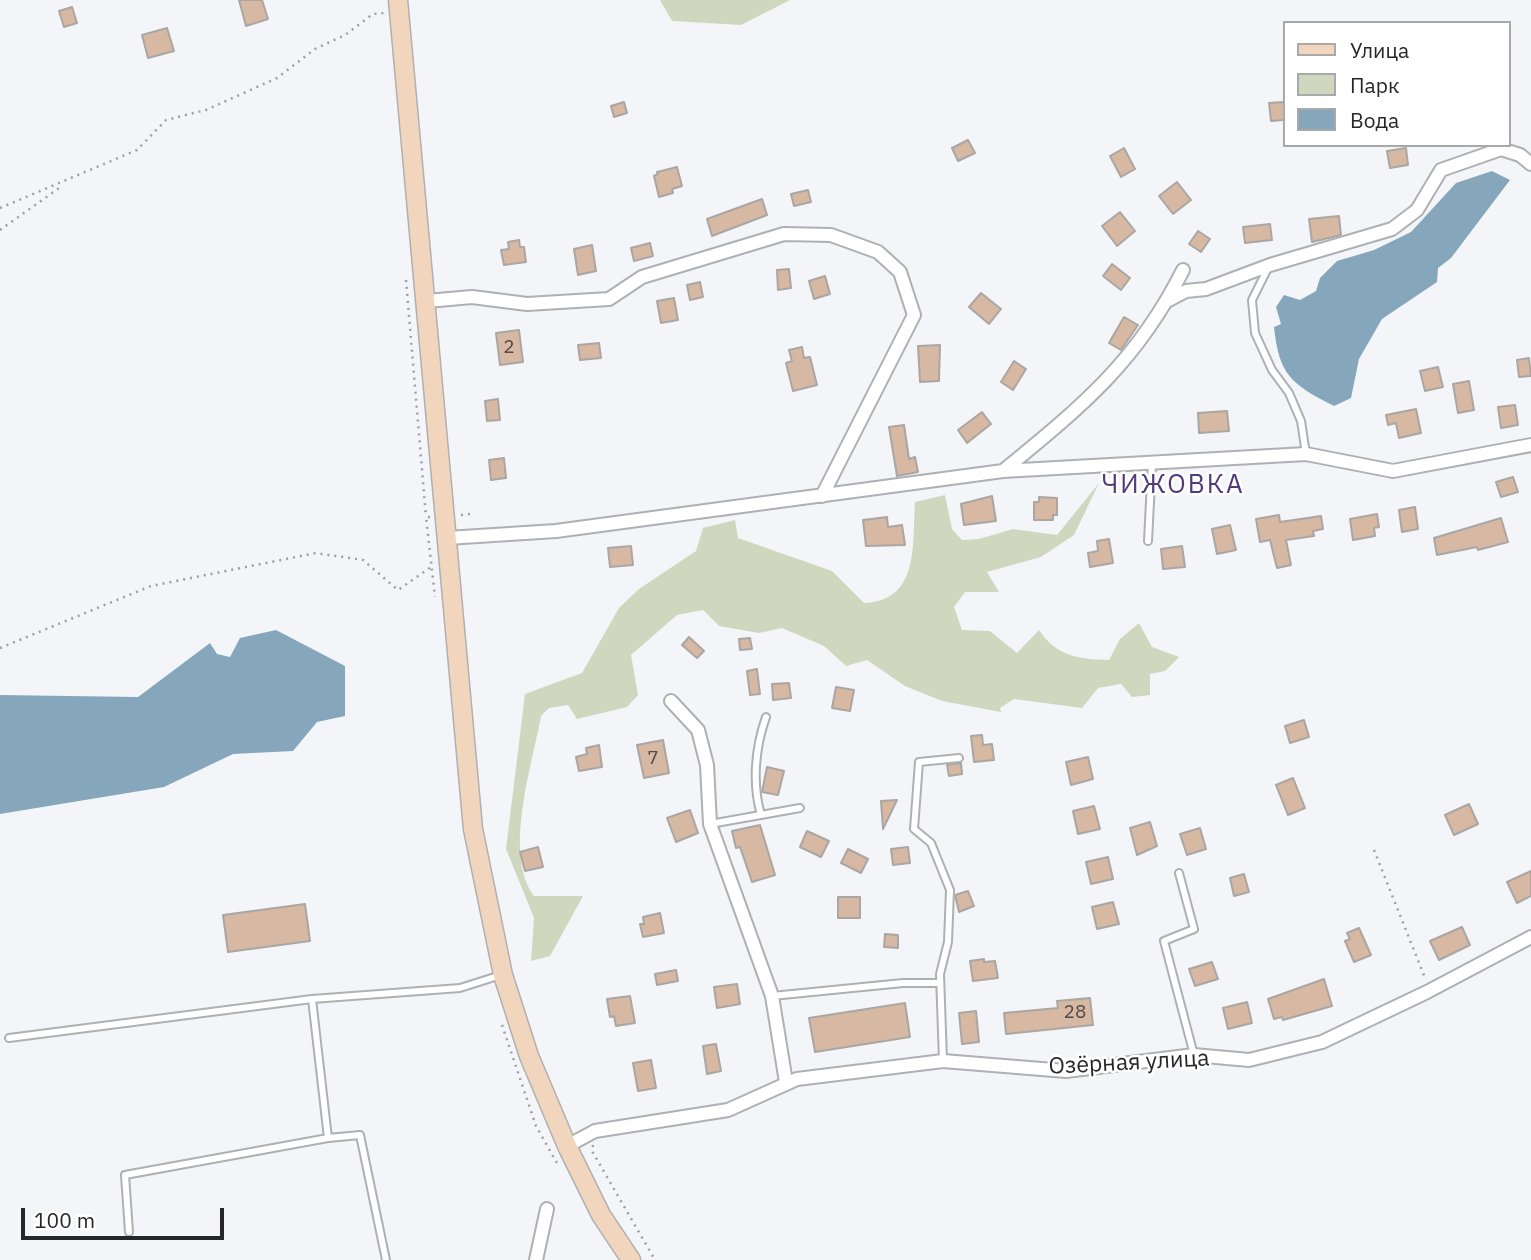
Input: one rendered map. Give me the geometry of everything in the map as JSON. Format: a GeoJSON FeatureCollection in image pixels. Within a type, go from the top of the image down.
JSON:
{"type":"FeatureCollection","features":[{"type":"Feature","properties":{"kind":"street"},"geometry":{"type":"LineString","coordinates":[[398,6],[427,301],[473,829],[503,975],[529,1056],[567,1146],[601,1215],[631,1260]]}},
{"type":"Feature","properties":{"kind":"street"},"geometry":{"type":"LineString","coordinates":[[1167,301],[1186,291],[1206,289],[1269,265],[1392,229],[1417,210],[1441,170],[1501,149],[1520,155],[1531,164]]}},
{"type":"Feature","properties":{"kind":"street"},"geometry":{"type":"LineString","coordinates":[[427,301],[472,297],[527,304],[609,299],[642,277],[785,234],[831,235],[878,252],[900,272],[914,315],[822,496]]}},
{"type":"Feature","properties":{"kind":"street"},"geometry":{"type":"LineString","coordinates":[[1003,471],[1086,403],[1114,376],[1167,301],[1183,270]]}},
{"type":"Feature","properties":{"kind":"street"},"geometry":{"type":"LineString","coordinates":[[447,538],[556,531],[1003,471],[1306,454],[1393,471],[1531,444]]}},
{"type":"Feature","properties":{"kind":"street"},"geometry":{"type":"LineString","coordinates":[[671,701],[698,730],[707,765],[710,824],[772,996],[786,1083]]}},
{"type":"Feature","properties":{"kind":"street","name":"Озёрная улица"},"geometry":{"type":"LineString","coordinates":[[567,1146],[595,1132],[728,1110],[786,1083],[943,1061],[1066,1070],[1194,1055],[1249,1060],[1322,1042],[1531,937]]}},
{"type":"Feature","properties":{"kind":"street"},"geometry":{"type":"LineString","coordinates":[[536,1260],[547,1209]]}},
{"type":"Feature","properties":{"kind":"lane"},"geometry":{"type":"LineString","coordinates":[[1269,265],[1251,300],[1255,333],[1272,370],[1289,393],[1301,421],[1306,454]]}},
{"type":"Feature","properties":{"kind":"lane"},"geometry":{"type":"LineString","coordinates":[[1148,541],[1152,461]]}},
{"type":"Feature","properties":{"kind":"lane"},"geometry":{"type":"LineString","coordinates":[[761,815],[754,793],[760,734],[766,717]]}},
{"type":"Feature","properties":{"kind":"lane"},"geometry":{"type":"LineString","coordinates":[[943,1061],[940,983],[948,942],[950,890],[931,843],[914,829],[919,762],[959,758]]}},
{"type":"Feature","properties":{"kind":"lane"},"geometry":{"type":"LineString","coordinates":[[710,824],[800,808]]}},
{"type":"Feature","properties":{"kind":"lane"},"geometry":{"type":"LineString","coordinates":[[1179,873],[1194,929],[1164,941],[1194,1055]]}},
{"type":"Feature","properties":{"kind":"lane"},"geometry":{"type":"LineString","coordinates":[[9,1038],[312,999],[460,988],[503,975]]}},
{"type":"Feature","properties":{"kind":"lane"},"geometry":{"type":"LineString","coordinates":[[772,996],[903,983],[940,983]]}},
{"type":"Feature","properties":{"kind":"lane"},"geometry":{"type":"LineString","coordinates":[[312,999],[328,1139]]}},
{"type":"Feature","properties":{"kind":"lane"},"geometry":{"type":"LineString","coordinates":[[129,1231],[125,1175],[360,1135],[386,1260]]}},
{"type":"Feature","properties":{"kind":"path"},"geometry":{"type":"LineString","coordinates":[[0,208],[67,182],[137,150],[166,120],[206,110],[277,78],[315,49],[345,35],[373,14],[398,6]]}},
{"type":"Feature","properties":{"kind":"path"},"geometry":{"type":"LineString","coordinates":[[0,230],[67,182]]}},
{"type":"Feature","properties":{"kind":"path"},"geometry":{"type":"LineString","coordinates":[[0,648],[152,586],[316,554],[363,560],[398,590],[431,567],[450,565]]}},
{"type":"Feature","properties":{"kind":"path"},"geometry":{"type":"LineString","coordinates":[[1374,850],[1430,990]]}},
{"type":"Feature","properties":{"kind":"path"},"geometry":{"type":"LineString","coordinates":[[595,1132],[592,1151],[655,1260]]}},
{"type":"Feature","properties":{"kind":"green space"},"geometry":{"type":"Polygon","coordinates":[[[660,0],[790,0],[741,25],[672,21],[660,0]]]}},
{"type":"Feature","properties":{"kind":"green space"},"geometry":{"type":"Polygon","coordinates":[[[1099,483],[1074,535],[1041,557],[987,572],[999,592],[965,592],[954,607],[962,630],[990,631],[1017,653],[1039,630],[1053,646],[1070,655],[1109,660],[1120,639],[1139,623],[1152,647],[1179,657],[1165,671],[1150,674],[1150,695],[1132,697],[1121,684],[1098,688],[1082,708],[1014,699],[1000,708],[1001,712],[942,701],[905,686],[867,660],[846,666],[824,646],[782,628],[759,633],[719,626],[703,610],[677,615],[631,655],[638,695],[627,707],[577,719],[568,705],[549,708],[541,716],[520,834],[525,878],[534,896],[583,896],[550,956],[531,961],[534,918],[506,849],[525,694],[582,673],[619,608],[639,589],[696,551],[703,528],[735,520],[738,538],[832,571],[864,603],[882,600],[895,592],[904,581],[912,552],[915,502],[945,495],[952,529],[962,540],[979,539],[1013,529],[1057,535],[1099,483]]]}},
{"type":"Feature","properties":{"kind":"water"},"geometry":{"type":"Polygon","coordinates":[[[1492,171],[1510,180],[1451,258],[1438,268],[1437,282],[1382,319],[1359,359],[1351,398],[1334,406],[1297,384],[1284,367],[1276,343],[1274,327],[1281,324],[1276,307],[1284,295],[1300,300],[1316,291],[1320,278],[1337,261],[1374,250],[1411,232],[1456,183],[1492,171]]]}},
{"type":"Feature","properties":{"kind":"water"},"geometry":{"type":"Polygon","coordinates":[[[276,630],[345,666],[345,716],[317,722],[293,751],[233,754],[164,787],[0,814],[0,695],[138,697],[210,643],[217,654],[230,657],[240,638],[276,630]]]}},
{"type":"Feature","properties":{"kind":"building"},"geometry":{"type":"Polygon","coordinates":[[[239,0],[262,0],[268,19],[246,26],[239,0]]]}},
{"type":"Feature","properties":{"kind":"building"},"geometry":{"type":"Polygon","coordinates":[[[72,7],[77,23],[64,27],[59,11],[72,7]]]}},
{"type":"Feature","properties":{"kind":"building"},"geometry":{"type":"Polygon","coordinates":[[[167,28],[174,51],[148,58],[142,35],[167,28]]]}},
{"type":"Feature","properties":{"kind":"building"},"geometry":{"type":"Polygon","coordinates":[[[624,102],[627,113],[614,117],[611,106],[624,102]]]}},
{"type":"Feature","properties":{"kind":"building"},"geometry":{"type":"Polygon","coordinates":[[[1282,102],[1282,120],[1271,121],[1269,103],[1282,102]]]}},
{"type":"Feature","properties":{"kind":"building"},"geometry":{"type":"Polygon","coordinates":[[[968,140],[975,153],[958,161],[952,148],[968,140]]]}},
{"type":"Feature","properties":{"kind":"building"},"geometry":{"type":"Polygon","coordinates":[[[1124,148],[1135,169],[1121,177],[1110,156],[1124,148]]]}},
{"type":"Feature","properties":{"kind":"building"},"geometry":{"type":"Polygon","coordinates":[[[1406,148],[1408,165],[1390,168],[1387,151],[1406,148]]]}},
{"type":"Feature","properties":{"kind":"building"},"geometry":{"type":"Polygon","coordinates":[[[677,167],[682,186],[672,189],[673,193],[659,197],[654,176],[657,172],[677,167]]]}},
{"type":"Feature","properties":{"kind":"building"},"geometry":{"type":"Polygon","coordinates":[[[1177,182],[1191,200],[1173,214],[1159,196],[1177,182]]]}},
{"type":"Feature","properties":{"kind":"building"},"geometry":{"type":"Polygon","coordinates":[[[808,190],[811,202],[794,206],[791,194],[808,190]]]}},
{"type":"Feature","properties":{"kind":"building"},"geometry":{"type":"Polygon","coordinates":[[[762,199],[767,215],[712,236],[707,219],[762,199]]]}},
{"type":"Feature","properties":{"kind":"building"},"geometry":{"type":"Polygon","coordinates":[[[1120,212],[1135,231],[1117,246],[1102,226],[1120,212]]]}},
{"type":"Feature","properties":{"kind":"building"},"geometry":{"type":"Polygon","coordinates":[[[1339,216],[1341,235],[1312,242],[1309,219],[1339,216]]]}},
{"type":"Feature","properties":{"kind":"building"},"geometry":{"type":"Polygon","coordinates":[[[1270,224],[1272,240],[1245,243],[1243,227],[1270,224]]]}},
{"type":"Feature","properties":{"kind":"building"},"geometry":{"type":"Polygon","coordinates":[[[1198,231],[1210,239],[1201,252],[1189,244],[1198,231]]]}},
{"type":"Feature","properties":{"kind":"building"},"geometry":{"type":"Polygon","coordinates":[[[519,240],[520,247],[524,247],[526,262],[504,265],[501,250],[509,249],[508,242],[519,240]]]}},
{"type":"Feature","properties":{"kind":"building"},"geometry":{"type":"Polygon","coordinates":[[[650,243],[653,256],[634,261],[631,248],[650,243]]]}},
{"type":"Feature","properties":{"kind":"building"},"geometry":{"type":"Polygon","coordinates":[[[592,245],[596,271],[578,275],[574,249],[592,245]]]}},
{"type":"Feature","properties":{"kind":"building"},"geometry":{"type":"Polygon","coordinates":[[[1112,264],[1130,278],[1121,290],[1103,276],[1112,264]]]}},
{"type":"Feature","properties":{"kind":"building"},"geometry":{"type":"Polygon","coordinates":[[[789,269],[791,288],[778,290],[777,270],[789,269]]]}},
{"type":"Feature","properties":{"kind":"building"},"geometry":{"type":"Polygon","coordinates":[[[825,276],[830,294],[814,299],[809,281],[825,276]]]}},
{"type":"Feature","properties":{"kind":"building"},"geometry":{"type":"Polygon","coordinates":[[[700,282],[703,297],[690,300],[687,285],[700,282]]]}},
{"type":"Feature","properties":{"kind":"building"},"geometry":{"type":"Polygon","coordinates":[[[981,293],[1001,309],[989,324],[969,307],[981,293]]]}},
{"type":"Feature","properties":{"kind":"building"},"geometry":{"type":"Polygon","coordinates":[[[674,298],[678,320],[661,323],[657,301],[674,298]]]}},
{"type":"Feature","properties":{"kind":"building"},"geometry":{"type":"Polygon","coordinates":[[[1124,317],[1138,325],[1121,350],[1109,343],[1124,317]]]}},
{"type":"Feature","properties":{"kind":"building"},"geometry":{"type":"Polygon","coordinates":[[[519,330],[523,362],[500,365],[496,333],[519,330]]]}},
{"type":"Feature","properties":{"kind":"building"},"geometry":{"type":"Polygon","coordinates":[[[599,343],[601,358],[580,360],[578,345],[599,343]]]}},
{"type":"Feature","properties":{"kind":"building"},"geometry":{"type":"Polygon","coordinates":[[[940,345],[939,381],[920,382],[918,346],[940,345]]]}},
{"type":"Feature","properties":{"kind":"building"},"geometry":{"type":"Polygon","coordinates":[[[802,347],[804,358],[810,357],[817,385],[793,391],[786,363],[792,361],[789,350],[802,347]]]}},
{"type":"Feature","properties":{"kind":"building"},"geometry":{"type":"Polygon","coordinates":[[[1529,358],[1531,376],[1519,377],[1517,360],[1529,358]]]}},
{"type":"Feature","properties":{"kind":"building"},"geometry":{"type":"Polygon","coordinates":[[[1014,361],[1026,369],[1013,390],[1001,382],[1014,361]]]}},
{"type":"Feature","properties":{"kind":"building"},"geometry":{"type":"Polygon","coordinates":[[[1438,367],[1443,387],[1425,391],[1420,371],[1438,367]]]}},
{"type":"Feature","properties":{"kind":"building"},"geometry":{"type":"Polygon","coordinates":[[[1469,381],[1474,410],[1458,413],[1453,384],[1469,381]]]}},
{"type":"Feature","properties":{"kind":"building"},"geometry":{"type":"Polygon","coordinates":[[[498,399],[500,420],[487,421],[485,401],[498,399]]]}},
{"type":"Feature","properties":{"kind":"building"},"geometry":{"type":"Polygon","coordinates":[[[1515,405],[1518,425],[1501,428],[1498,407],[1515,405]]]}},
{"type":"Feature","properties":{"kind":"building"},"geometry":{"type":"Polygon","coordinates":[[[1416,409],[1421,433],[1399,438],[1396,423],[1388,425],[1386,415],[1416,409]]]}},
{"type":"Feature","properties":{"kind":"building"},"geometry":{"type":"Polygon","coordinates":[[[1227,411],[1229,431],[1199,433],[1198,413],[1227,411]]]}},
{"type":"Feature","properties":{"kind":"building"},"geometry":{"type":"Polygon","coordinates":[[[982,412],[991,424],[967,443],[958,430],[982,412]]]}},
{"type":"Feature","properties":{"kind":"building"},"geometry":{"type":"Polygon","coordinates":[[[904,425],[909,459],[915,457],[918,472],[897,476],[889,427],[904,425]]]}},
{"type":"Feature","properties":{"kind":"building"},"geometry":{"type":"Polygon","coordinates":[[[504,458],[506,478],[491,480],[489,460],[504,458]]]}},
{"type":"Feature","properties":{"kind":"building"},"geometry":{"type":"Polygon","coordinates":[[[1513,477],[1518,492],[1501,497],[1496,482],[1513,477]]]}},
{"type":"Feature","properties":{"kind":"building"},"geometry":{"type":"Polygon","coordinates":[[[992,496],[996,521],[964,525],[961,504],[992,496]]]}},
{"type":"Feature","properties":{"kind":"building"},"geometry":{"type":"Polygon","coordinates":[[[1039,497],[1057,498],[1057,515],[1053,515],[1053,520],[1034,520],[1034,502],[1039,502],[1039,497]]]}},
{"type":"Feature","properties":{"kind":"building"},"geometry":{"type":"Polygon","coordinates":[[[1415,507],[1418,529],[1402,532],[1399,510],[1415,507]]]}},
{"type":"Feature","properties":{"kind":"building"},"geometry":{"type":"Polygon","coordinates":[[[1377,514],[1379,527],[1374,528],[1375,536],[1353,540],[1350,519],[1377,514]]]}},
{"type":"Feature","properties":{"kind":"building"},"geometry":{"type":"Polygon","coordinates":[[[1279,515],[1280,522],[1321,516],[1323,529],[1313,531],[1314,536],[1286,540],[1291,565],[1277,568],[1270,540],[1260,542],[1256,519],[1279,515]]]}},
{"type":"Feature","properties":{"kind":"building"},"geometry":{"type":"Polygon","coordinates":[[[887,517],[888,527],[902,525],[905,545],[866,546],[863,520],[887,517]]]}},
{"type":"Feature","properties":{"kind":"building"},"geometry":{"type":"Polygon","coordinates":[[[1501,518],[1508,542],[1478,550],[1477,547],[1437,555],[1434,538],[1501,518]]]}},
{"type":"Feature","properties":{"kind":"building"},"geometry":{"type":"Polygon","coordinates":[[[1230,525],[1236,550],[1217,554],[1212,529],[1230,525]]]}},
{"type":"Feature","properties":{"kind":"building"},"geometry":{"type":"Polygon","coordinates":[[[1109,539],[1113,563],[1090,567],[1088,553],[1098,551],[1097,541],[1109,539]]]}},
{"type":"Feature","properties":{"kind":"building"},"geometry":{"type":"Polygon","coordinates":[[[631,546],[633,565],[610,567],[608,548],[631,546]]]}},
{"type":"Feature","properties":{"kind":"building"},"geometry":{"type":"Polygon","coordinates":[[[1182,546],[1185,567],[1163,569],[1161,549],[1182,546]]]}},
{"type":"Feature","properties":{"kind":"building"},"geometry":{"type":"Polygon","coordinates":[[[689,637],[704,651],[697,658],[682,645],[689,637]]]}},
{"type":"Feature","properties":{"kind":"building"},"geometry":{"type":"Polygon","coordinates":[[[750,638],[752,649],[740,650],[739,639],[750,638]]]}},
{"type":"Feature","properties":{"kind":"building"},"geometry":{"type":"Polygon","coordinates":[[[757,669],[760,694],[750,695],[747,671],[757,669]]]}},
{"type":"Feature","properties":{"kind":"building"},"geometry":{"type":"Polygon","coordinates":[[[789,683],[791,698],[773,700],[772,684],[789,683]]]}},
{"type":"Feature","properties":{"kind":"building"},"geometry":{"type":"Polygon","coordinates":[[[836,687],[854,690],[850,711],[832,708],[836,687]]]}},
{"type":"Feature","properties":{"kind":"building"},"geometry":{"type":"Polygon","coordinates":[[[1304,720],[1309,737],[1290,743],[1285,726],[1304,720]]]}},
{"type":"Feature","properties":{"kind":"building"},"geometry":{"type":"Polygon","coordinates":[[[982,735],[983,745],[992,744],[994,760],[974,762],[971,736],[982,735]]]}},
{"type":"Feature","properties":{"kind":"building"},"geometry":{"type":"Polygon","coordinates":[[[663,740],[669,773],[644,778],[637,745],[663,740]]]}},
{"type":"Feature","properties":{"kind":"building"},"geometry":{"type":"Polygon","coordinates":[[[599,745],[602,767],[579,771],[576,757],[587,754],[586,748],[599,745]]]}},
{"type":"Feature","properties":{"kind":"building"},"geometry":{"type":"Polygon","coordinates":[[[1088,757],[1093,779],[1071,785],[1066,762],[1088,757]]]}},
{"type":"Feature","properties":{"kind":"building"},"geometry":{"type":"Polygon","coordinates":[[[961,763],[962,774],[949,776],[947,765],[961,763]]]}},
{"type":"Feature","properties":{"kind":"building"},"geometry":{"type":"Polygon","coordinates":[[[767,767],[784,771],[778,795],[762,792],[767,767]]]}},
{"type":"Feature","properties":{"kind":"building"},"geometry":{"type":"Polygon","coordinates":[[[1293,778],[1305,808],[1288,815],[1276,785],[1293,778]]]}},
{"type":"Feature","properties":{"kind":"building"},"geometry":{"type":"Polygon","coordinates":[[[897,800],[883,829],[881,801],[897,800]]]}},
{"type":"Feature","properties":{"kind":"building"},"geometry":{"type":"Polygon","coordinates":[[[1469,804],[1478,824],[1454,835],[1445,815],[1469,804]]]}},
{"type":"Feature","properties":{"kind":"building"},"geometry":{"type":"Polygon","coordinates":[[[1094,806],[1100,829],[1078,834],[1073,811],[1094,806]]]}},
{"type":"Feature","properties":{"kind":"building"},"geometry":{"type":"Polygon","coordinates":[[[690,810],[698,833],[676,842],[667,818],[690,810]]]}},
{"type":"Feature","properties":{"kind":"building"},"geometry":{"type":"Polygon","coordinates":[[[1150,822],[1157,846],[1137,855],[1130,828],[1150,822]]]}},
{"type":"Feature","properties":{"kind":"building"},"geometry":{"type":"Polygon","coordinates":[[[760,825],[775,875],[752,882],[740,847],[736,848],[732,831],[760,825]]]}},
{"type":"Feature","properties":{"kind":"building"},"geometry":{"type":"Polygon","coordinates":[[[1200,828],[1206,849],[1187,855],[1180,834],[1200,828]]]}},
{"type":"Feature","properties":{"kind":"building"},"geometry":{"type":"Polygon","coordinates":[[[807,831],[829,841],[821,857],[800,847],[807,831]]]}},
{"type":"Feature","properties":{"kind":"building"},"geometry":{"type":"Polygon","coordinates":[[[538,847],[543,867],[525,871],[520,852],[538,847]]]}},
{"type":"Feature","properties":{"kind":"building"},"geometry":{"type":"Polygon","coordinates":[[[908,847],[910,863],[893,865],[891,849],[908,847]]]}},
{"type":"Feature","properties":{"kind":"building"},"geometry":{"type":"Polygon","coordinates":[[[848,849],[868,859],[861,873],[841,863],[848,849]]]}},
{"type":"Feature","properties":{"kind":"building"},"geometry":{"type":"Polygon","coordinates":[[[1108,857],[1113,879],[1091,884],[1086,862],[1108,857]]]}},
{"type":"Feature","properties":{"kind":"building"},"geometry":{"type":"Polygon","coordinates":[[[1531,871],[1531,896],[1517,903],[1507,882],[1531,871]]]}},
{"type":"Feature","properties":{"kind":"building"},"geometry":{"type":"Polygon","coordinates":[[[1244,874],[1249,892],[1234,896],[1230,878],[1244,874]]]}},
{"type":"Feature","properties":{"kind":"building"},"geometry":{"type":"Polygon","coordinates":[[[968,891],[974,906],[959,912],[955,895],[968,891]]]}},
{"type":"Feature","properties":{"kind":"building"},"geometry":{"type":"Polygon","coordinates":[[[838,897],[860,897],[860,918],[838,918],[838,897]]]}},
{"type":"Feature","properties":{"kind":"building"},"geometry":{"type":"Polygon","coordinates":[[[1113,902],[1119,924],[1097,929],[1092,907],[1113,902]]]}},
{"type":"Feature","properties":{"kind":"building"},"geometry":{"type":"Polygon","coordinates":[[[305,904],[310,941],[228,952],[223,915],[305,904]]]}},
{"type":"Feature","properties":{"kind":"building"},"geometry":{"type":"Polygon","coordinates":[[[660,913],[664,933],[643,937],[640,924],[644,924],[643,917],[660,913]]]}},
{"type":"Feature","properties":{"kind":"building"},"geometry":{"type":"Polygon","coordinates":[[[1462,927],[1470,945],[1439,960],[1430,941],[1462,927]]]}},
{"type":"Feature","properties":{"kind":"building"},"geometry":{"type":"Polygon","coordinates":[[[1359,928],[1371,955],[1354,962],[1345,941],[1350,939],[1347,933],[1359,928]]]}},
{"type":"Feature","properties":{"kind":"building"},"geometry":{"type":"Polygon","coordinates":[[[885,934],[898,935],[898,948],[884,947],[885,934]]]}},
{"type":"Feature","properties":{"kind":"building"},"geometry":{"type":"Polygon","coordinates":[[[984,959],[984,962],[995,961],[998,978],[973,981],[970,961],[984,959]]]}},
{"type":"Feature","properties":{"kind":"building"},"geometry":{"type":"Polygon","coordinates":[[[1212,962],[1218,979],[1195,986],[1189,969],[1212,962]]]}},
{"type":"Feature","properties":{"kind":"building"},"geometry":{"type":"Polygon","coordinates":[[[676,970],[678,981],[657,985],[655,974],[676,970]]]}},
{"type":"Feature","properties":{"kind":"building"},"geometry":{"type":"Polygon","coordinates":[[[1324,979],[1332,1006],[1283,1020],[1282,1017],[1274,1019],[1268,999],[1324,979]]]}},
{"type":"Feature","properties":{"kind":"building"},"geometry":{"type":"Polygon","coordinates":[[[737,984],[740,1004],[717,1008],[714,987],[737,984]]]}},
{"type":"Feature","properties":{"kind":"building"},"geometry":{"type":"Polygon","coordinates":[[[630,996],[635,1023],[616,1026],[614,1016],[610,1017],[607,999],[630,996]]]}},
{"type":"Feature","properties":{"kind":"building"},"geometry":{"type":"Polygon","coordinates":[[[1090,998],[1093,1025],[1006,1034],[1004,1013],[1058,1008],[1057,1001],[1090,998]]]}},
{"type":"Feature","properties":{"kind":"building"},"geometry":{"type":"Polygon","coordinates":[[[1247,1002],[1252,1023],[1228,1029],[1223,1008],[1247,1002]]]}},
{"type":"Feature","properties":{"kind":"building"},"geometry":{"type":"Polygon","coordinates":[[[905,1003],[910,1037],[815,1052],[809,1018],[905,1003]]]}},
{"type":"Feature","properties":{"kind":"building"},"geometry":{"type":"Polygon","coordinates":[[[976,1011],[979,1042],[962,1044],[959,1013],[976,1011]]]}},
{"type":"Feature","properties":{"kind":"building"},"geometry":{"type":"Polygon","coordinates":[[[716,1044],[721,1071],[707,1074],[703,1046],[716,1044]]]}},
{"type":"Feature","properties":{"kind":"building"},"geometry":{"type":"Polygon","coordinates":[[[651,1060],[656,1088],[638,1091],[633,1063],[651,1060]]]}},
{"type":"Feature","properties":{"kind":"district","name":"ЧИЖОВКА"},"geometry":{"type":"Point","coordinates":[1173,485]}}]}
